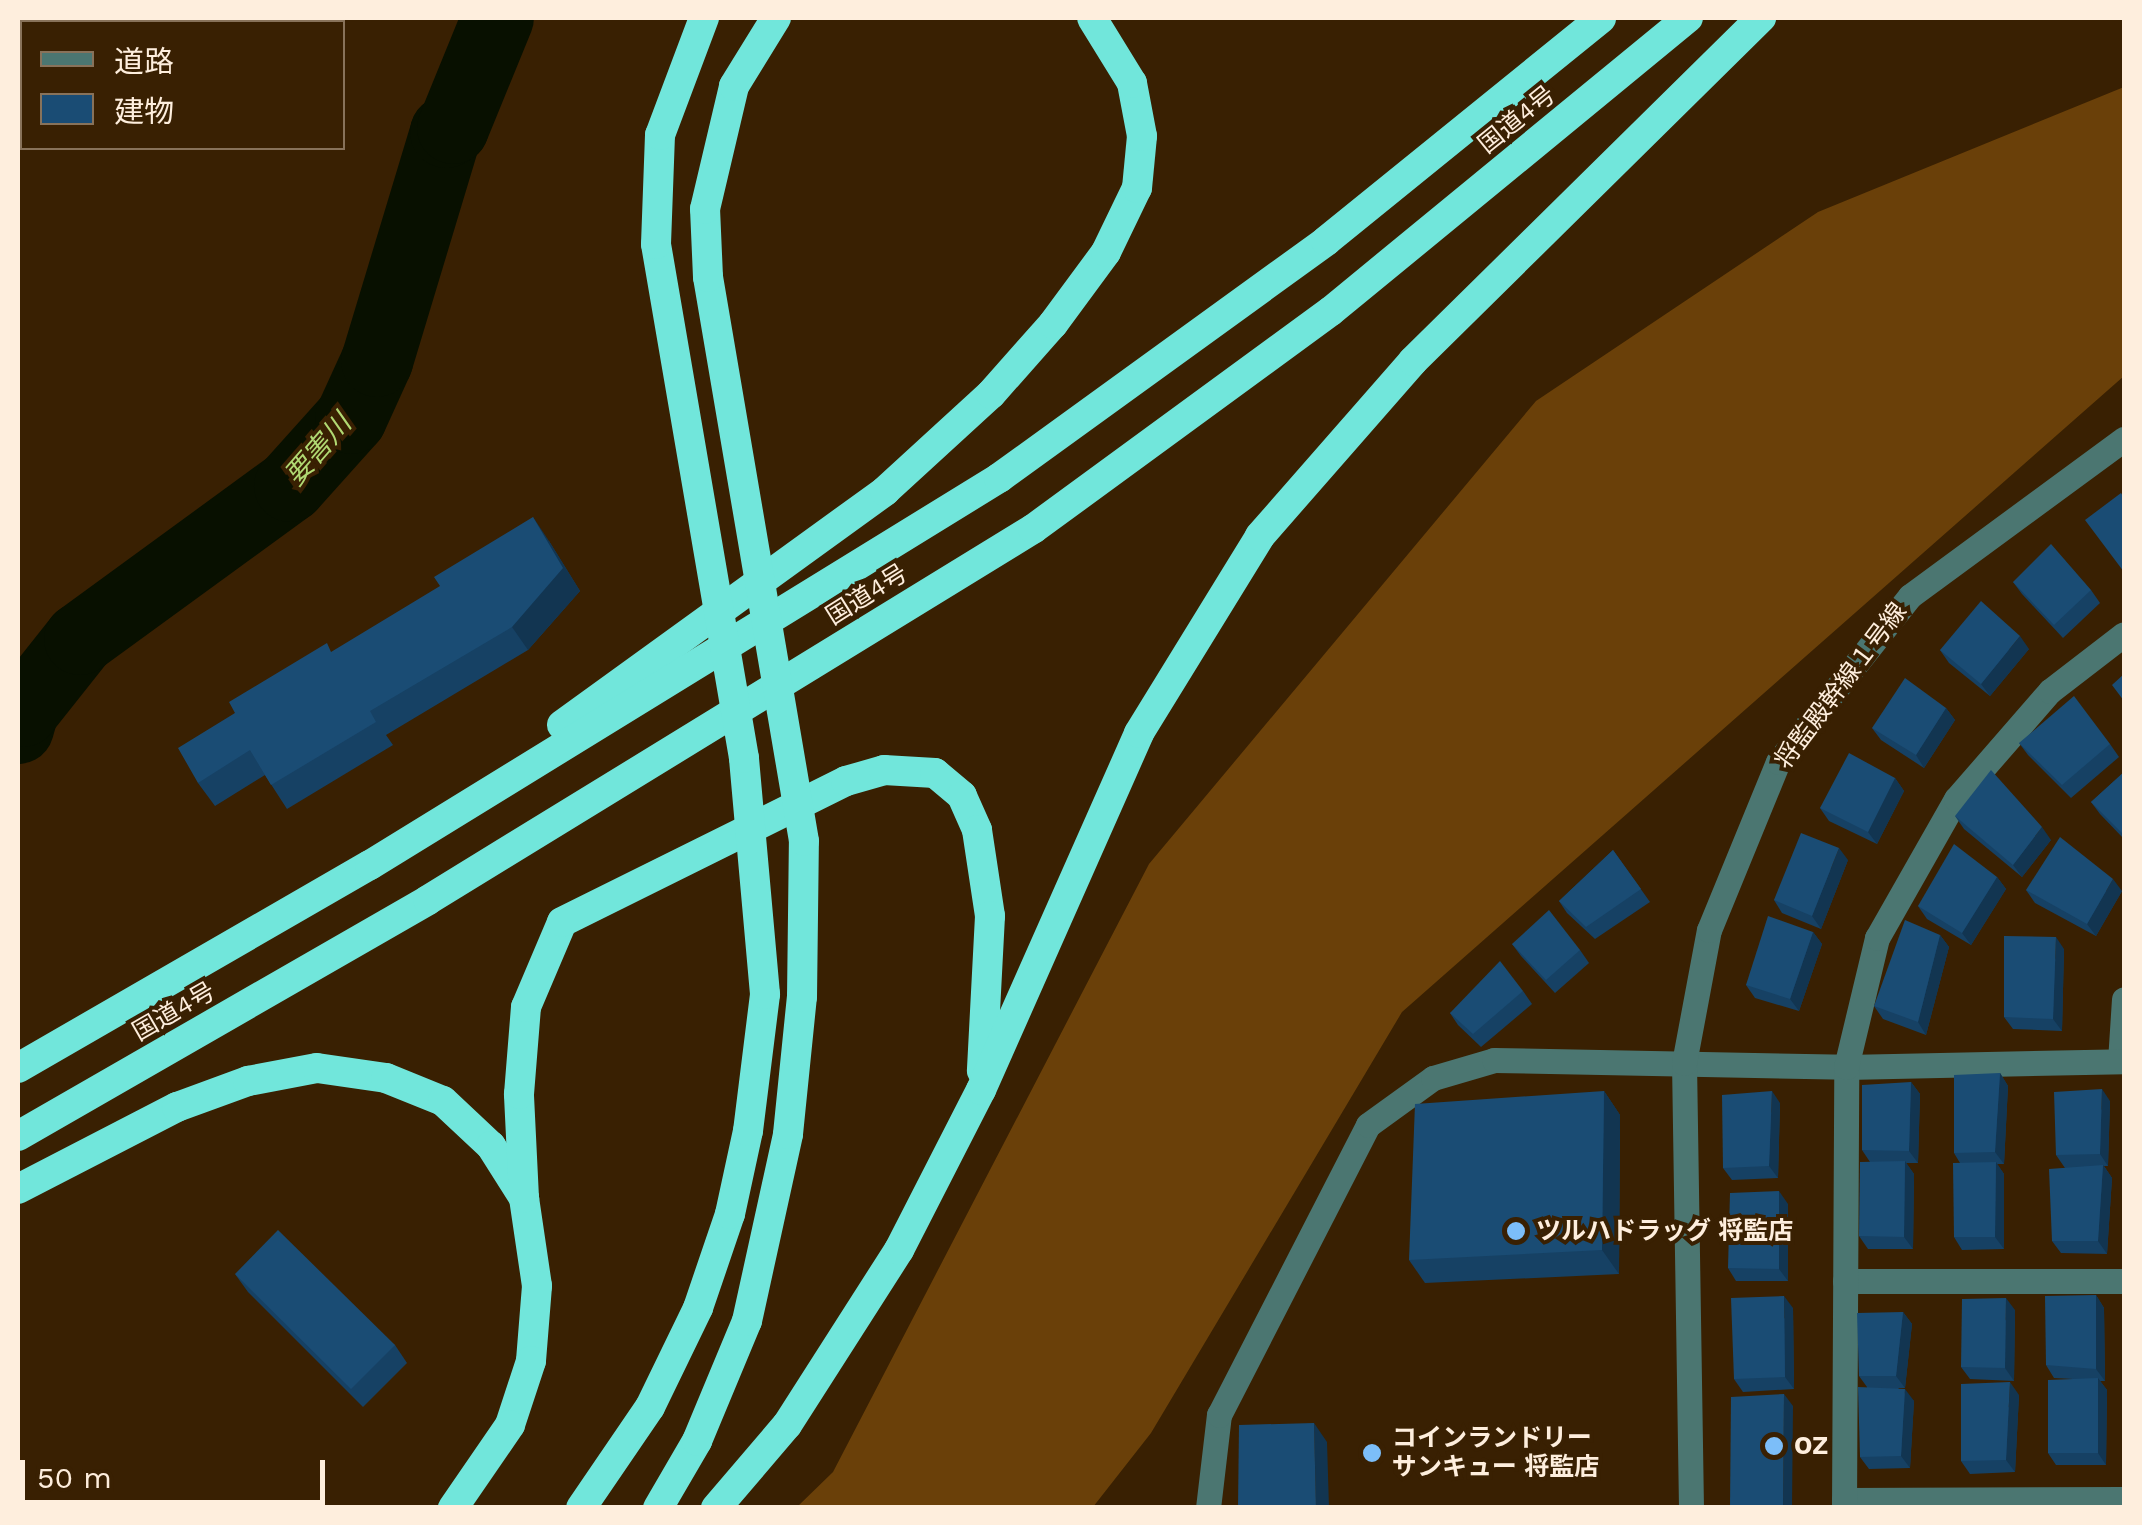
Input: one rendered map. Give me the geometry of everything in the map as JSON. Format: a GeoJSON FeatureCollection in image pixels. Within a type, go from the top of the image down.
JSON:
{"type":"FeatureCollection","features":[{"type":"Feature","properties":{"kind":"highway"},"geometry":{"type":"LineString","coordinates":[[581,1508],[650,1407],[698,1308],[730,1214],[748,1131],[764,994],[757,860],[706,522],[656,244],[660,135],[704,18]]}},
{"type":"Feature","properties":{"kind":"highway"},"geometry":{"type":"LineString","coordinates":[[658,1508],[697,1440],[747,1321],[769,1234],[802,997],[804,841],[748,494],[708,277],[705,209],[734,86],[776,18]]}},
{"type":"Feature","properties":{"kind":"highway"},"geometry":{"type":"LineString","coordinates":[[370,865],[885,491],[991,394],[1053,324],[1106,252],[1136,188],[1142,136],[1132,83],[1092,18]]}},
{"type":"Feature","properties":{"kind":"highway","name":"国道4号"},"geometry":{"type":"LineString","coordinates":[[18,1068],[370,865],[999,478],[1326,241],[1601,18]]}},
{"type":"Feature","properties":{"kind":"highway","name":"国道4号"},"geometry":{"type":"LineString","coordinates":[[18,1136],[428,900],[1033,529],[1330,311],[1688,18]]}},
{"type":"Feature","properties":{"kind":"highway"},"geometry":{"type":"LineString","coordinates":[[716,1508],[787,1425],[889,1266],[981,1090],[1138,733],[1260,536],[1413,361],[1760,18]]}},
{"type":"Feature","properties":{"kind":"highway"},"geometry":{"type":"LineString","coordinates":[[453,1508],[510,1424],[530,1361],[536,1286],[524,1198],[519,1094],[526,1007],[562,922],[846,781],[884,770],[935,773],[962,796],[977,830],[990,916],[981,1090]]}},
{"type":"Feature","properties":{"kind":"highway"},"geometry":{"type":"LineString","coordinates":[[18,1189],[177,1107],[248,1081],[318,1068],[386,1078],[443,1101],[490,1146],[524,1198]]}},
{"type":"Feature","properties":{"kind":"street","name":"将監殿幹線１号線"},"geometry":{"type":"LineString","coordinates":[[1691,1508],[1684,1064],[1709,930],[1778,762],[1910,596],[2124,439]]}},
{"type":"Feature","properties":{"kind":"street"},"geometry":{"type":"LineString","coordinates":[[2124,634],[2050,691],[1956,799],[1877,938],[1846,1067],[1844,1504],[2124,1499]]}},
{"type":"Feature","properties":{"kind":"street"},"geometry":{"type":"LineString","coordinates":[[1208,1508],[1219,1415],[1368,1125],[1434,1078],[1494,1060],[1846,1067],[2122,1061],[2124,1000]]}},
{"type":"Feature","properties":{"kind":"street"},"geometry":{"type":"LineString","coordinates":[[1844,1281],[2124,1281]]}},
{"type":"Feature","properties":{"kind":"shaded area"},"geometry":{"type":"Polygon","coordinates":[[[2124,87],[2124,376],[1402,1012],[1151,1433],[1093,1507],[797,1507],[833,1472],[1149,864],[1536,401],[1818,212],[2124,87]]]}},
{"type":"Feature","properties":{"kind":"building"},"geometry":{"type":"Polygon","coordinates":[[[2121,493],[2124,498],[2124,572],[2085,520],[2121,493]]]}},
{"type":"Feature","properties":{"kind":"building"},"geometry":{"type":"Polygon","coordinates":[[[533,517],[563,568],[512,627],[370,711],[376,722],[271,785],[250,750],[198,783],[178,748],[235,713],[229,702],[327,643],[331,652],[440,586],[434,577],[533,517]]]}},
{"type":"Feature","properties":{"kind":"building"},"geometry":{"type":"Polygon","coordinates":[[[2051,544],[2091,590],[2054,625],[2013,582],[2051,544]]]}},
{"type":"Feature","properties":{"kind":"building"},"geometry":{"type":"Polygon","coordinates":[[[1981,601],[2020,636],[1981,684],[1940,650],[1981,601]]]}},
{"type":"Feature","properties":{"kind":"building"},"geometry":{"type":"Polygon","coordinates":[[[2124,674],[2124,701],[2112,685],[2124,674]]]}},
{"type":"Feature","properties":{"kind":"building"},"geometry":{"type":"Polygon","coordinates":[[[1905,678],[1946,708],[1916,755],[1872,728],[1905,678]]]}},
{"type":"Feature","properties":{"kind":"building"},"geometry":{"type":"Polygon","coordinates":[[[2074,696],[2110,744],[2062,785],[2019,743],[2074,696]]]}},
{"type":"Feature","properties":{"kind":"building"},"geometry":{"type":"Polygon","coordinates":[[[1849,753],[1895,778],[1868,832],[1820,808],[1849,753]]]}},
{"type":"Feature","properties":{"kind":"building"},"geometry":{"type":"Polygon","coordinates":[[[1991,770],[2042,827],[2013,865],[1955,816],[1991,770]]]}},
{"type":"Feature","properties":{"kind":"building"},"geometry":{"type":"Polygon","coordinates":[[[2124,772],[2124,835],[2091,802],[2124,772]]]}},
{"type":"Feature","properties":{"kind":"building"},"geometry":{"type":"Polygon","coordinates":[[[1801,833],[1839,848],[1812,916],[1774,900],[1801,833]]]}},
{"type":"Feature","properties":{"kind":"building"},"geometry":{"type":"Polygon","coordinates":[[[2060,837],[2113,879],[2087,924],[2026,890],[2060,837]]]}},
{"type":"Feature","properties":{"kind":"building"},"geometry":{"type":"Polygon","coordinates":[[[1954,844],[1997,877],[1962,933],[1918,906],[1954,844]]]}},
{"type":"Feature","properties":{"kind":"building"},"geometry":{"type":"Polygon","coordinates":[[[1613,850],[1641,889],[1586,927],[1559,901],[1613,850]]]}},
{"type":"Feature","properties":{"kind":"building"},"geometry":{"type":"Polygon","coordinates":[[[1549,910],[1580,950],[1546,980],[1512,944],[1549,910]]]}},
{"type":"Feature","properties":{"kind":"building"},"geometry":{"type":"Polygon","coordinates":[[[1768,916],[1813,932],[1790,999],[1746,985],[1768,916]]]}},
{"type":"Feature","properties":{"kind":"building"},"geometry":{"type":"Polygon","coordinates":[[[1905,920],[1940,935],[1918,1022],[1874,1006],[1905,920]]]}},
{"type":"Feature","properties":{"kind":"building"},"geometry":{"type":"Polygon","coordinates":[[[2004,936],[2056,937],[2053,1019],[2004,1017],[2004,936]]]}},
{"type":"Feature","properties":{"kind":"building"},"geometry":{"type":"Polygon","coordinates":[[[1500,961],[1523,991],[1473,1034],[1450,1013],[1500,961]]]}},
{"type":"Feature","properties":{"kind":"building"},"geometry":{"type":"Polygon","coordinates":[[[2000,1073],[1995,1152],[1954,1153],[1954,1075],[2000,1073]]]}},
{"type":"Feature","properties":{"kind":"building"},"geometry":{"type":"Polygon","coordinates":[[[1911,1082],[1909,1151],[1862,1150],[1862,1085],[1911,1082]]]}},
{"type":"Feature","properties":{"kind":"building"},"geometry":{"type":"Polygon","coordinates":[[[2102,1089],[2100,1154],[2056,1155],[2054,1092],[2102,1089]]]}},
{"type":"Feature","properties":{"kind":"building"},"geometry":{"type":"Polygon","coordinates":[[[1604,1091],[1602,1250],[1409,1260],[1415,1104],[1604,1091]]]}},
{"type":"Feature","properties":{"kind":"building"},"geometry":{"type":"Polygon","coordinates":[[[1772,1091],[1769,1166],[1723,1168],[1722,1095],[1772,1091]]]}},
{"type":"Feature","properties":{"kind":"building"},"geometry":{"type":"Polygon","coordinates":[[[1905,1161],[1904,1237],[1859,1236],[1860,1162],[1905,1161]]]}},
{"type":"Feature","properties":{"kind":"building"},"geometry":{"type":"Polygon","coordinates":[[[1996,1162],[1995,1237],[1954,1237],[1953,1163],[1996,1162]]]}},
{"type":"Feature","properties":{"kind":"building"},"geometry":{"type":"Polygon","coordinates":[[[2103,1165],[2098,1241],[2052,1241],[2049,1169],[2103,1165]]]}},
{"type":"Feature","properties":{"kind":"building"},"geometry":{"type":"Polygon","coordinates":[[[1779,1191],[1779,1269],[1728,1268],[1730,1193],[1779,1191]]]}},
{"type":"Feature","properties":{"kind":"building"},"geometry":{"type":"Polygon","coordinates":[[[278,1230],[395,1345],[351,1389],[235,1274],[278,1230]]]}},
{"type":"Feature","properties":{"kind":"building"},"geometry":{"type":"Polygon","coordinates":[[[2096,1295],[2096,1369],[2046,1365],[2045,1296],[2096,1295]]]}},
{"type":"Feature","properties":{"kind":"building"},"geometry":{"type":"Polygon","coordinates":[[[1784,1296],[1785,1377],[1734,1379],[1731,1298],[1784,1296]]]}},
{"type":"Feature","properties":{"kind":"building"},"geometry":{"type":"Polygon","coordinates":[[[2006,1298],[2005,1368],[1961,1367],[1962,1299],[2006,1298]]]}},
{"type":"Feature","properties":{"kind":"building"},"geometry":{"type":"Polygon","coordinates":[[[1903,1312],[1896,1376],[1859,1376],[1857,1313],[1903,1312]]]}},
{"type":"Feature","properties":{"kind":"building"},"geometry":{"type":"Polygon","coordinates":[[[2098,1378],[2098,1453],[2048,1453],[2048,1380],[2098,1378]]]}},
{"type":"Feature","properties":{"kind":"building"},"geometry":{"type":"Polygon","coordinates":[[[2010,1382],[2006,1460],[1961,1461],[1961,1384],[2010,1382]]]}},
{"type":"Feature","properties":{"kind":"building"},"geometry":{"type":"Polygon","coordinates":[[[1858,1387],[1905,1389],[1901,1456],[1860,1457],[1858,1387]]]}},
{"type":"Feature","properties":{"kind":"building"},"geometry":{"type":"Polygon","coordinates":[[[1784,1394],[1783,1508],[1730,1508],[1731,1397],[1784,1394]]]}},
{"type":"Feature","properties":{"kind":"building"},"geometry":{"type":"Polygon","coordinates":[[[1314,1423],[1316,1508],[1238,1508],[1239,1425],[1314,1423]]]}},
{"type":"Feature","properties":{"kind":"waterway","name":"要害川"},"geometry":{"type":"LineString","coordinates":[[18,728],[23,711],[80,639],[290,486],[351,418],[377,361],[446,132],[453,128],[498,18]]}},
{"type":"Feature","properties":{"kind":"place","name":"ツルハドラッグ 将監店"},"geometry":{"type":"Point","coordinates":[1516,1231]}},
{"type":"Feature","properties":{"kind":"place","name":"OZ"},"geometry":{"type":"Point","coordinates":[1774,1446]}},
{"type":"Feature","properties":{"kind":"place","name":"コインランドリー サンキュー 将監店"},"geometry":{"type":"Point","coordinates":[1372,1453]}}]}
